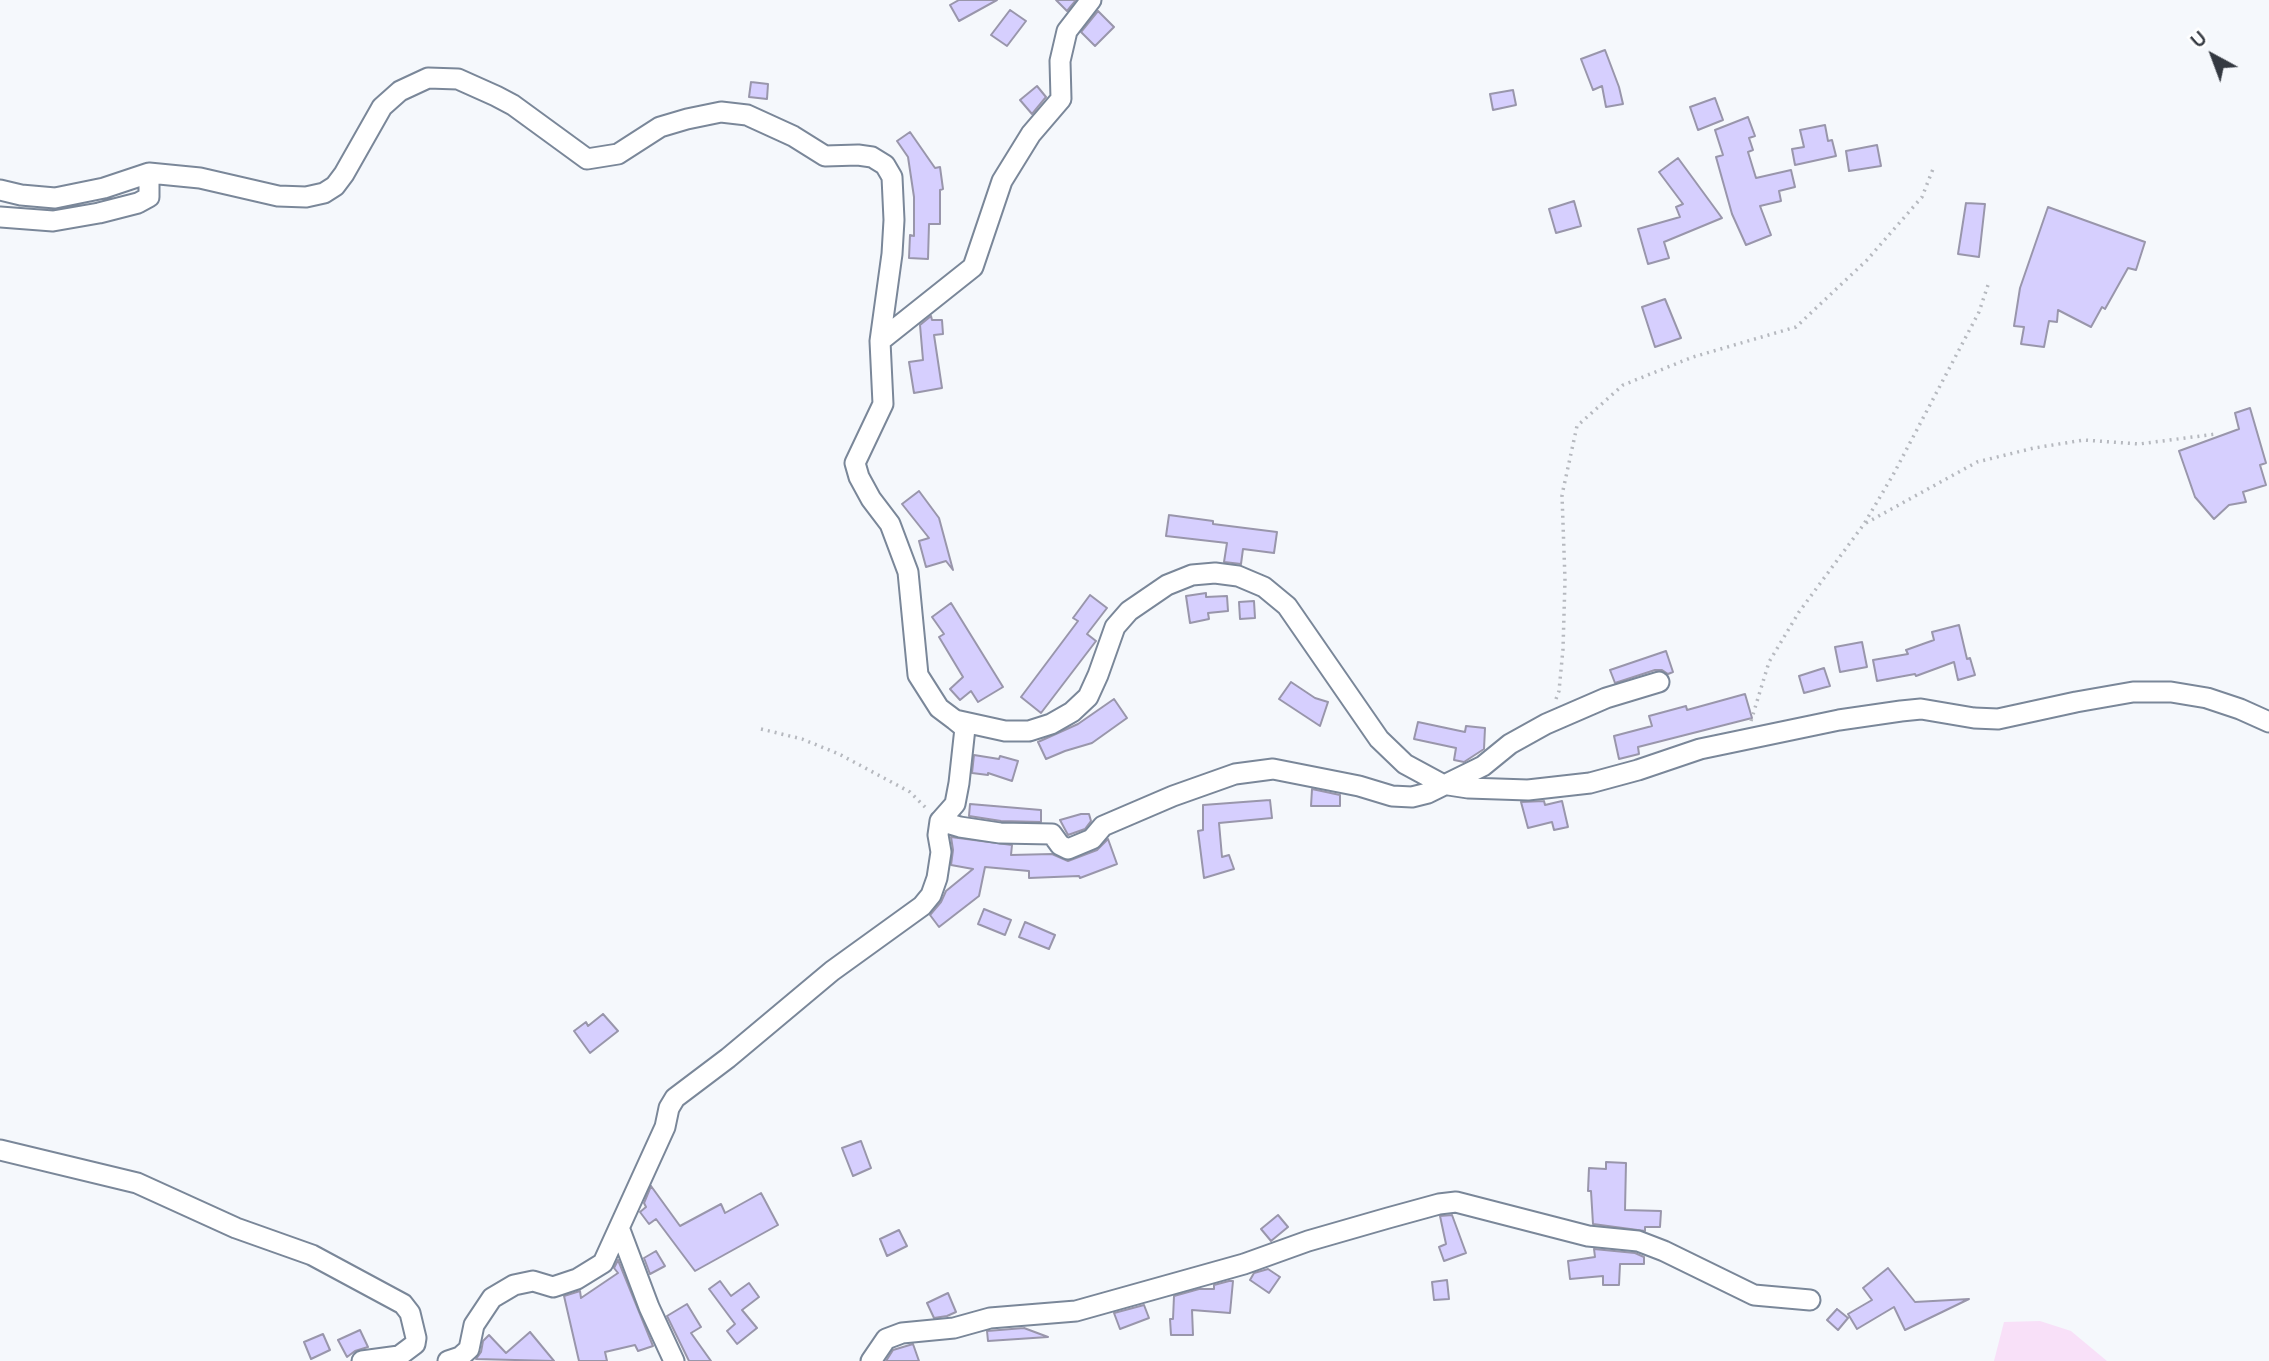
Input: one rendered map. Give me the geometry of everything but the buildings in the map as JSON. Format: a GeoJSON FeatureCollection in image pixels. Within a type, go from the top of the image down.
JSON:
{"type":"FeatureCollection","features":[{"type":"Feature","properties":{"kind":"street"},"geometry":{"type":"LineString","coordinates":[[880,341],[973,267],[1002,181],[1031,134],[1061,99],[1060,61],[1067,31],[1091,0]]}},
{"type":"Feature","properties":{"kind":"street"},"geometry":{"type":"LineString","coordinates":[[0,190],[55,198],[104,188],[149,173],[200,178],[278,196],[306,197],[324,193],[335,186],[344,174],[382,107],[400,91],[428,78],[458,79],[513,105],[587,159],[618,154],[660,127],[722,112],[747,115],[793,136],[825,156],[858,155],[872,158],[885,165],[892,177],[892,254],[880,341],[883,404],[855,463],[870,499],[890,524],[908,572],[918,675],[939,708],[965,728],[960,783],[955,804],[940,821],[941,852],[931,895],[922,906],[832,971],[728,1058],[675,1098],[668,1108],[666,1127],[603,1263],[577,1279],[553,1287],[533,1281],[514,1285],[492,1298],[474,1325],[469,1349],[460,1357],[448,1361]]}},
{"type":"Feature","properties":{"kind":"street"},"geometry":{"type":"LineString","coordinates":[[0,216],[53,221],[138,204],[149,197],[149,173]]}},
{"type":"Feature","properties":{"kind":"street"},"geometry":{"type":"LineString","coordinates":[[955,720],[1005,731],[1030,731],[1051,724],[1072,712],[1088,697],[1115,627],[1129,611],[1167,585],[1192,575],[1215,573],[1238,576],[1265,587],[1287,606],[1379,739],[1405,764],[1442,784],[1499,790],[1562,788],[1638,770],[1700,749],[1867,715],[1921,709],[1998,719],[2133,692],[2171,692],[2207,698],[2269,722]]}},
{"type":"Feature","properties":{"kind":"street"},"geometry":{"type":"LineString","coordinates":[[940,821],[1000,833],[1052,834],[1060,845],[1068,849],[1092,839],[1103,826],[1173,796],[1235,775],[1263,769],[1359,786],[1392,796],[1412,797],[1428,793],[1483,766],[1510,744],[1546,724],[1606,698],[1659,682]]}},
{"type":"Feature","properties":{"kind":"street"},"geometry":{"type":"LineString","coordinates":[[0,1150],[137,1183],[236,1228],[329,1263],[402,1304],[410,1313],[415,1344],[404,1358],[362,1361]]}},
{"type":"Feature","properties":{"kind":"street"},"geometry":{"type":"LineString","coordinates":[[871,1361],[886,1339],[902,1333],[954,1328],[990,1318],[1076,1311],[1244,1264],[1308,1241],[1439,1204],[1456,1202],[1588,1236],[1638,1241],[1754,1295],[1810,1300]]}},
{"type":"Feature","properties":{"kind":"street"},"geometry":{"type":"LineString","coordinates":[[620,1230],[649,1307],[674,1361]]}},
{"type":"Feature","properties":{"kind":"path"},"geometry":{"type":"LineString","coordinates":[[1546,724],[1559,691],[1565,580],[1562,495],[1577,426],[1623,385],[1693,357],[1797,327],[1867,260],[1904,218],[1922,197],[1933,169]]}},
{"type":"Feature","properties":{"kind":"path"},"geometry":{"type":"LineString","coordinates":[[1745,739],[1769,662],[1799,612],[1864,524],[1893,475],[1979,312],[1989,282]]}},
{"type":"Feature","properties":{"kind":"path"},"geometry":{"type":"LineString","coordinates":[[1864,524],[1977,462],[2034,448],[2084,440],[2139,444],[2216,434]]}},
{"type":"Feature","properties":{"kind":"path"},"geometry":{"type":"LineString","coordinates":[[761,729],[802,739],[839,754],[910,792],[940,821]]}},
{"type":"Feature","properties":{"kind":"shaded area"},"geometry":{"type":"Polygon","coordinates":[[[2040,1321],[2071,1331],[2107,1361],[1994,1361],[2004,1322],[2040,1321]]]}}]}
